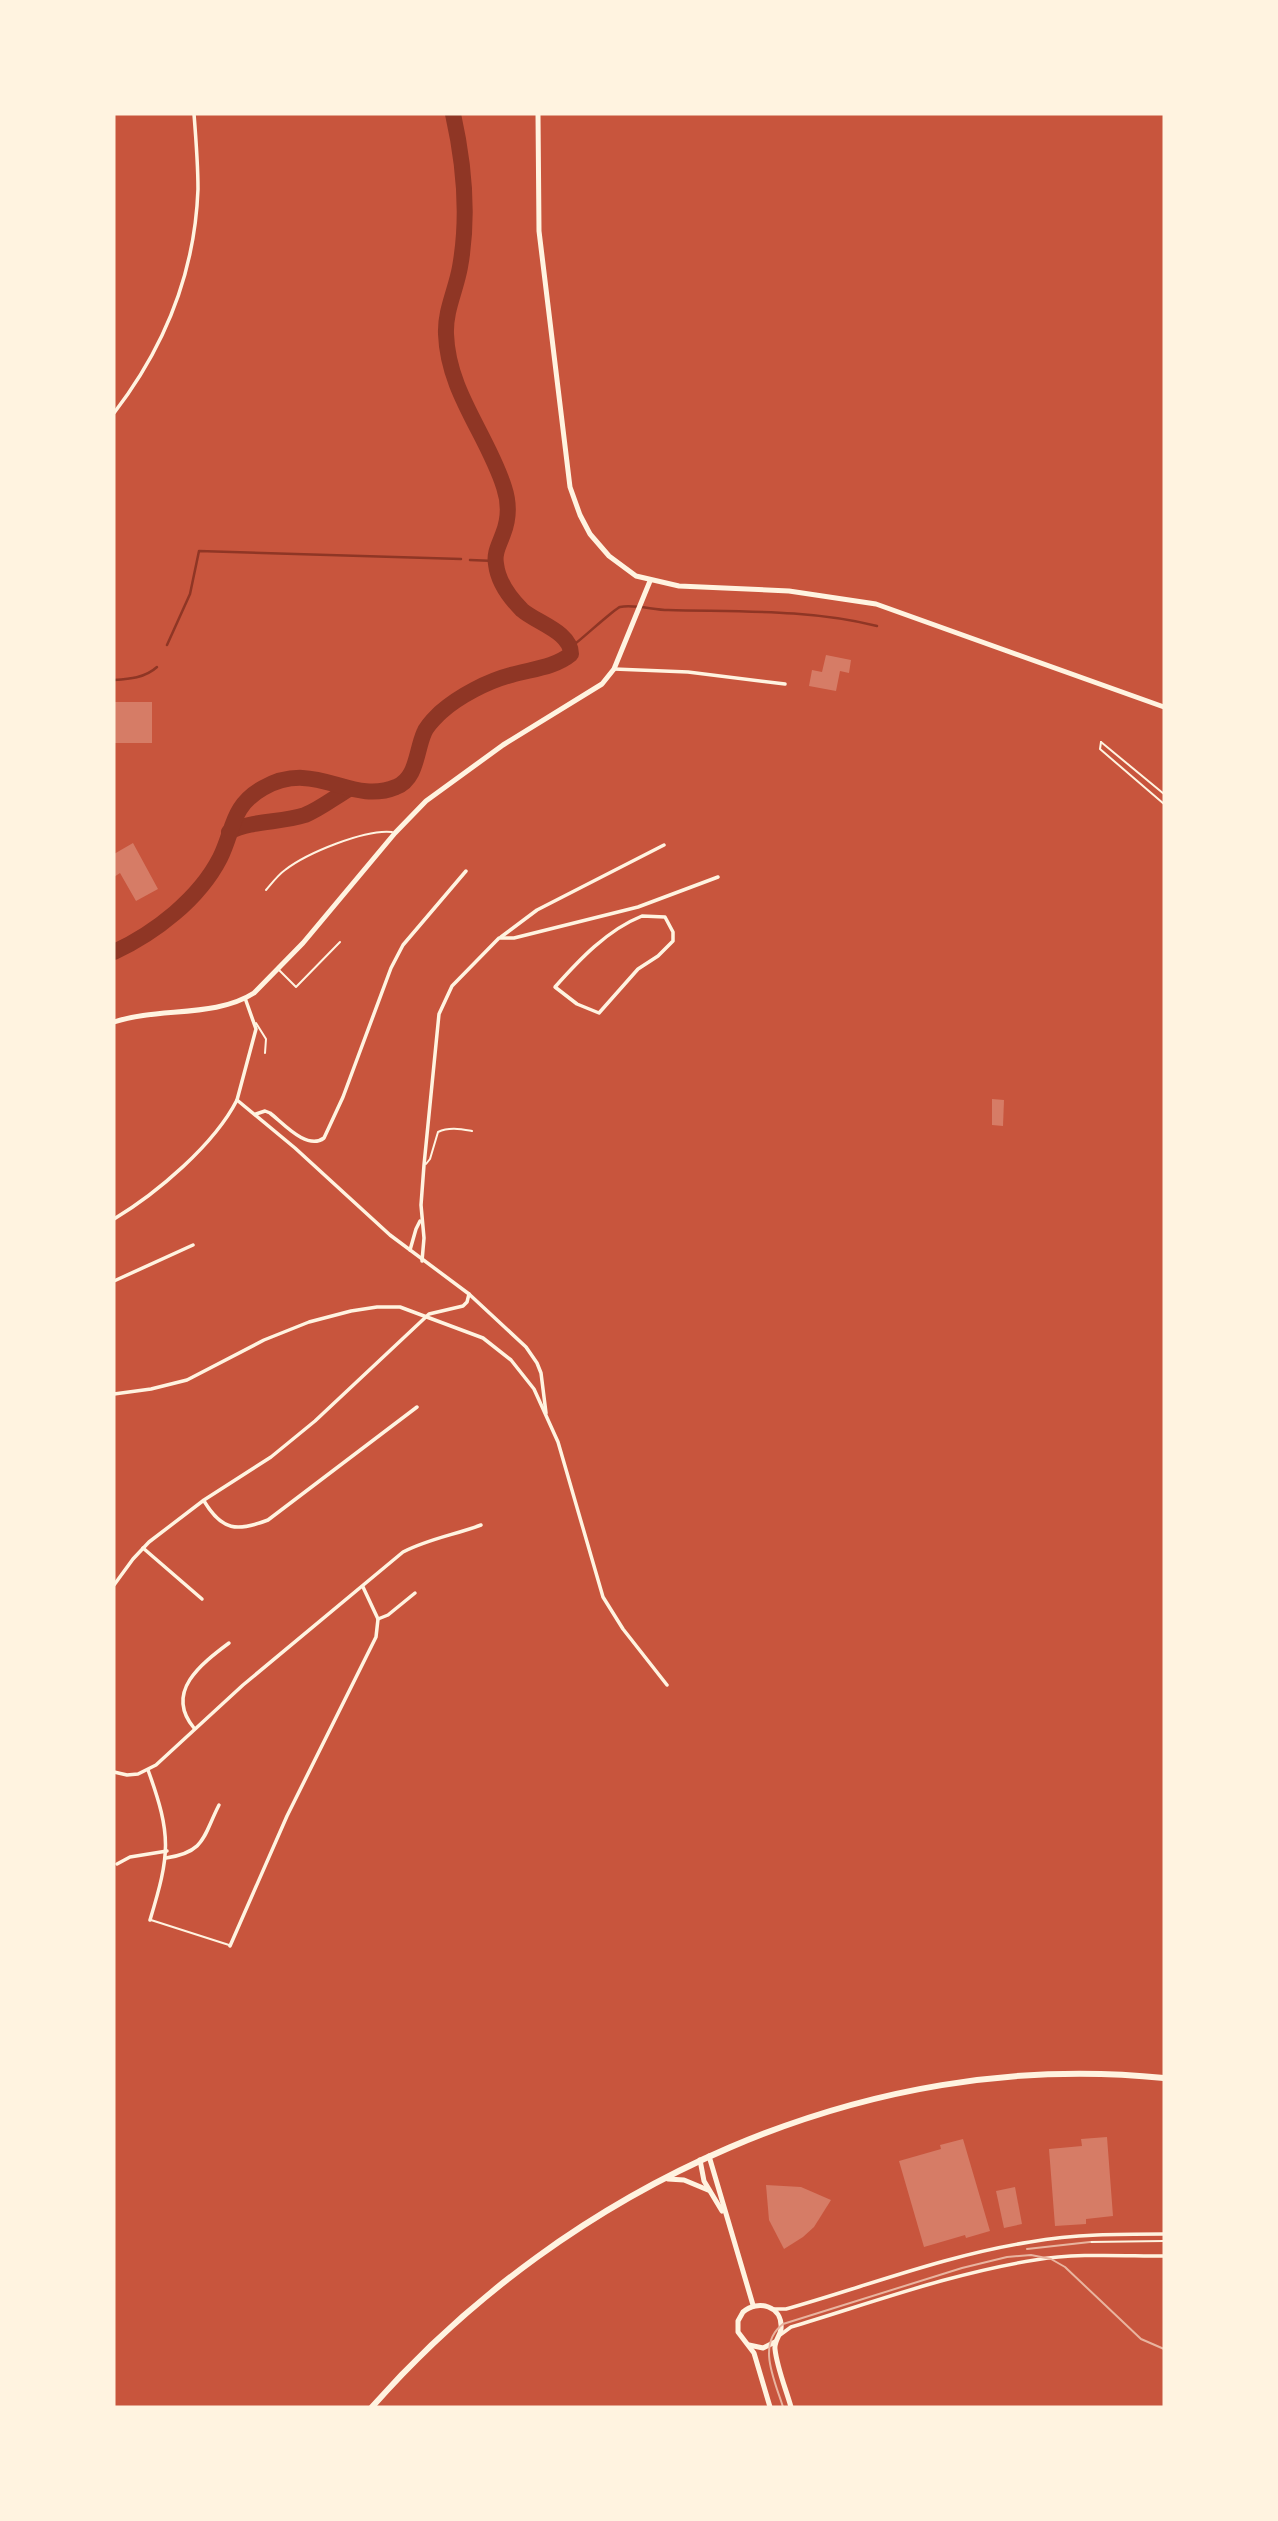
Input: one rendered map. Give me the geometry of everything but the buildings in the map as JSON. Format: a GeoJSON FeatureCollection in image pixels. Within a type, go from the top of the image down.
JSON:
{"type":"FeatureCollection","features":[{"type":"Feature","properties":{"kind":"main road"},"geometry":{"type":"LineString","coordinates":[[372,2407],[442,2335],[492,2291],[578,2228],[709,2156],[784,2125],[835,2109],[928,2087],[983,2079],[1084,2073],[1164,2078]]}},
{"type":"Feature","properties":{"kind":"street"},"geometry":{"type":"LineString","coordinates":[[114,413],[161,338],[179,296],[187,268],[198,189],[194,114]]}},
{"type":"Feature","properties":{"kind":"street"},"geometry":{"type":"LineString","coordinates":[[538,114],[539,231],[570,487],[580,515],[597,542],[622,567],[650,581],[679,586],[789,591],[876,604],[1164,708]]}},
{"type":"Feature","properties":{"kind":"street"},"geometry":{"type":"LineString","coordinates":[[114,1022],[147,1013],[201,1009],[245,999],[279,970],[395,833],[426,801],[503,745],[602,684],[614,669],[650,581]]}},
{"type":"Feature","properties":{"kind":"street"},"geometry":{"type":"LineString","coordinates":[[614,669],[688,671],[785,684]]}},
{"type":"Feature","properties":{"kind":"street"},"geometry":{"type":"LineString","coordinates":[[422,1261],[424,1165],[439,1014],[452,986],[499,938],[537,910],[664,845]]}},
{"type":"Feature","properties":{"kind":"street"},"geometry":{"type":"LineString","coordinates":[[256,1114],[265,1111],[310,1142],[320,1142],[324,1138],[391,968],[403,945],[466,871]]}},
{"type":"Feature","properties":{"kind":"street"},"geometry":{"type":"LineString","coordinates":[[499,938],[514,938],[638,907],[718,877]]}},
{"type":"Feature","properties":{"kind":"street"},"geometry":{"type":"LineString","coordinates":[[638,907],[642,916]]}},
{"type":"Feature","properties":{"kind":"street"},"geometry":{"type":"LineString","coordinates":[[642,916],[665,917],[673,932],[673,940],[658,956],[638,969],[599,1013],[576,1004],[555,987],[594,947],[628,922],[642,916]]}},
{"type":"Feature","properties":{"kind":"street"},"geometry":{"type":"LineString","coordinates":[[114,1219],[162,1183],[205,1144],[229,1115],[237,1100],[254,1041],[255,1023],[245,999]]}},
{"type":"Feature","properties":{"kind":"street"},"geometry":{"type":"LineString","coordinates":[[237,1100],[390,1235],[469,1294],[533,1356],[544,1386],[546,1415]]}},
{"type":"Feature","properties":{"kind":"street"},"geometry":{"type":"LineString","coordinates":[[410,1251],[421,1220]]}},
{"type":"Feature","properties":{"kind":"street"},"geometry":{"type":"LineString","coordinates":[[114,1281],[193,1245]]}},
{"type":"Feature","properties":{"kind":"street"},"geometry":{"type":"LineString","coordinates":[[114,1585],[143,1548],[204,1500],[271,1457],[315,1421],[426,1317],[435,1311],[463,1306],[469,1294]]}},
{"type":"Feature","properties":{"kind":"street"},"geometry":{"type":"LineString","coordinates":[[114,1394],[151,1390],[187,1380],[242,1350],[332,1315],[391,1307],[408,1310],[482,1338],[523,1374],[546,1415],[561,1451],[603,1597],[631,1641],[667,1685]]}},
{"type":"Feature","properties":{"kind":"street"},"geometry":{"type":"LineString","coordinates":[[204,1500],[216,1518],[230,1527],[247,1527],[268,1520],[416,1406]]}},
{"type":"Feature","properties":{"kind":"street"},"geometry":{"type":"LineString","coordinates":[[114,1772],[127,1775],[148,1770],[243,1685],[363,1587],[383,1567],[416,1545],[481,1525]]}},
{"type":"Feature","properties":{"kind":"street"},"geometry":{"type":"LineString","coordinates":[[143,1548],[202,1600]]}},
{"type":"Feature","properties":{"kind":"street"},"geometry":{"type":"LineString","coordinates":[[230,1946],[287,1816],[376,1637],[378,1619],[363,1587]]}},
{"type":"Feature","properties":{"kind":"street"},"geometry":{"type":"LineString","coordinates":[[378,1619],[388,1615],[415,1593]]}},
{"type":"Feature","properties":{"kind":"street"},"geometry":{"type":"LineString","coordinates":[[194,1728],[184,1713],[183,1698],[187,1687],[198,1667],[229,1643]]}},
{"type":"Feature","properties":{"kind":"street"},"geometry":{"type":"LineString","coordinates":[[148,1770],[162,1809],[167,1850],[150,1920]]}},
{"type":"Feature","properties":{"kind":"street"},"geometry":{"type":"LineString","coordinates":[[166,1858],[184,1855],[200,1845],[219,1805]]}},
{"type":"Feature","properties":{"kind":"street"},"geometry":{"type":"LineString","coordinates":[[117,1864],[130,1857],[167,1850]]}},
{"type":"Feature","properties":{"kind":"street"},"geometry":{"type":"LineString","coordinates":[[709,2156],[753,2305]]}},
{"type":"Feature","properties":{"kind":"street"},"geometry":{"type":"LineString","coordinates":[[700,2160],[702,2175],[726,2218]]}},
{"type":"Feature","properties":{"kind":"street"},"geometry":{"type":"LineString","coordinates":[[660,2181],[684,2180],[710,2192]]}},
{"type":"Feature","properties":{"kind":"street"},"geometry":{"type":"LineString","coordinates":[[770,2407],[755,2356],[741,2338],[738,2325],[743,2312],[753,2305],[786,2309],[959,2258],[1028,2242],[1080,2236],[1164,2234]]}},
{"type":"Feature","properties":{"kind":"street"},"geometry":{"type":"LineString","coordinates":[[749,2345],[763,2348],[795,2326],[964,2276],[1023,2262],[1065,2257],[1164,2256]]}},
{"type":"Feature","properties":{"kind":"street"},"geometry":{"type":"LineString","coordinates":[[770,2307],[780,2318],[775,2352],[792,2407]]}},
{"type":"Feature","properties":{"kind":"lane"},"geometry":{"type":"LineString","coordinates":[[266,890],[286,869],[312,855],[367,834],[395,833]]}},
{"type":"Feature","properties":{"kind":"lane"},"geometry":{"type":"LineString","coordinates":[[279,970],[296,987],[340,942]]}},
{"type":"Feature","properties":{"kind":"lane"},"geometry":{"type":"LineString","coordinates":[[255,1023],[266,1039],[265,1053]]}},
{"type":"Feature","properties":{"kind":"lane"},"geometry":{"type":"LineString","coordinates":[[424,1165],[430,1159],[438,1132],[451,1129],[472,1131]]}},
{"type":"Feature","properties":{"kind":"lane"},"geometry":{"type":"LineString","coordinates":[[150,1920],[230,1946]]}},
{"type":"Feature","properties":{"kind":"lane"},"geometry":{"type":"LineString","coordinates":[[1090,2242],[1164,2241]]}},
{"type":"Feature","properties":{"kind":"path"},"geometry":{"type":"LineString","coordinates":[[1164,794],[1101,742],[1100,749],[1164,804]]}},
{"type":"Feature","properties":{"kind":"waterway"},"geometry":{"type":"LineString","coordinates":[[114,952],[160,925],[188,901],[220,858],[239,811],[263,788],[282,780],[300,778],[363,791],[396,787],[403,783],[412,771],[427,727],[448,706],[493,681],[550,665],[571,654],[570,646],[559,634],[522,610],[499,577],[496,556],[508,510],[506,493],[497,468],[461,394],[448,355],[446,325],[460,267],[465,210],[460,152],[453,114]]}},
{"type":"Feature","properties":{"kind":"waterway"},"geometry":{"type":"LineString","coordinates":[[167,645],[190,594],[199,551],[461,559]]}},
{"type":"Feature","properties":{"kind":"waterway"},"geometry":{"type":"LineString","coordinates":[[470,560],[495,561]]}},
{"type":"Feature","properties":{"kind":"waterway"},"geometry":{"type":"LineString","coordinates":[[571,647],[617,609],[626,606],[799,614],[877,626]]}},
{"type":"Feature","properties":{"kind":"waterway"},"geometry":{"type":"LineString","coordinates":[[114,680],[142,676],[157,667]]}},
{"type":"Feature","properties":{"kind":"waterway"},"geometry":{"type":"LineString","coordinates":[[229,832],[247,825],[305,815],[349,789]]}},
{"type":"Feature","properties":{"kind":"tram line"},"geometry":{"type":"LineString","coordinates":[[1027,2249],[1090,2242]]}},
{"type":"Feature","properties":{"kind":"tram line"},"geometry":{"type":"LineString","coordinates":[[783,2407],[772,2375],[769,2352],[770,2342],[783,2324],[962,2268],[1007,2257],[1031,2255],[1051,2259],[1065,2267],[1141,2339],[1164,2349]]}}]}
